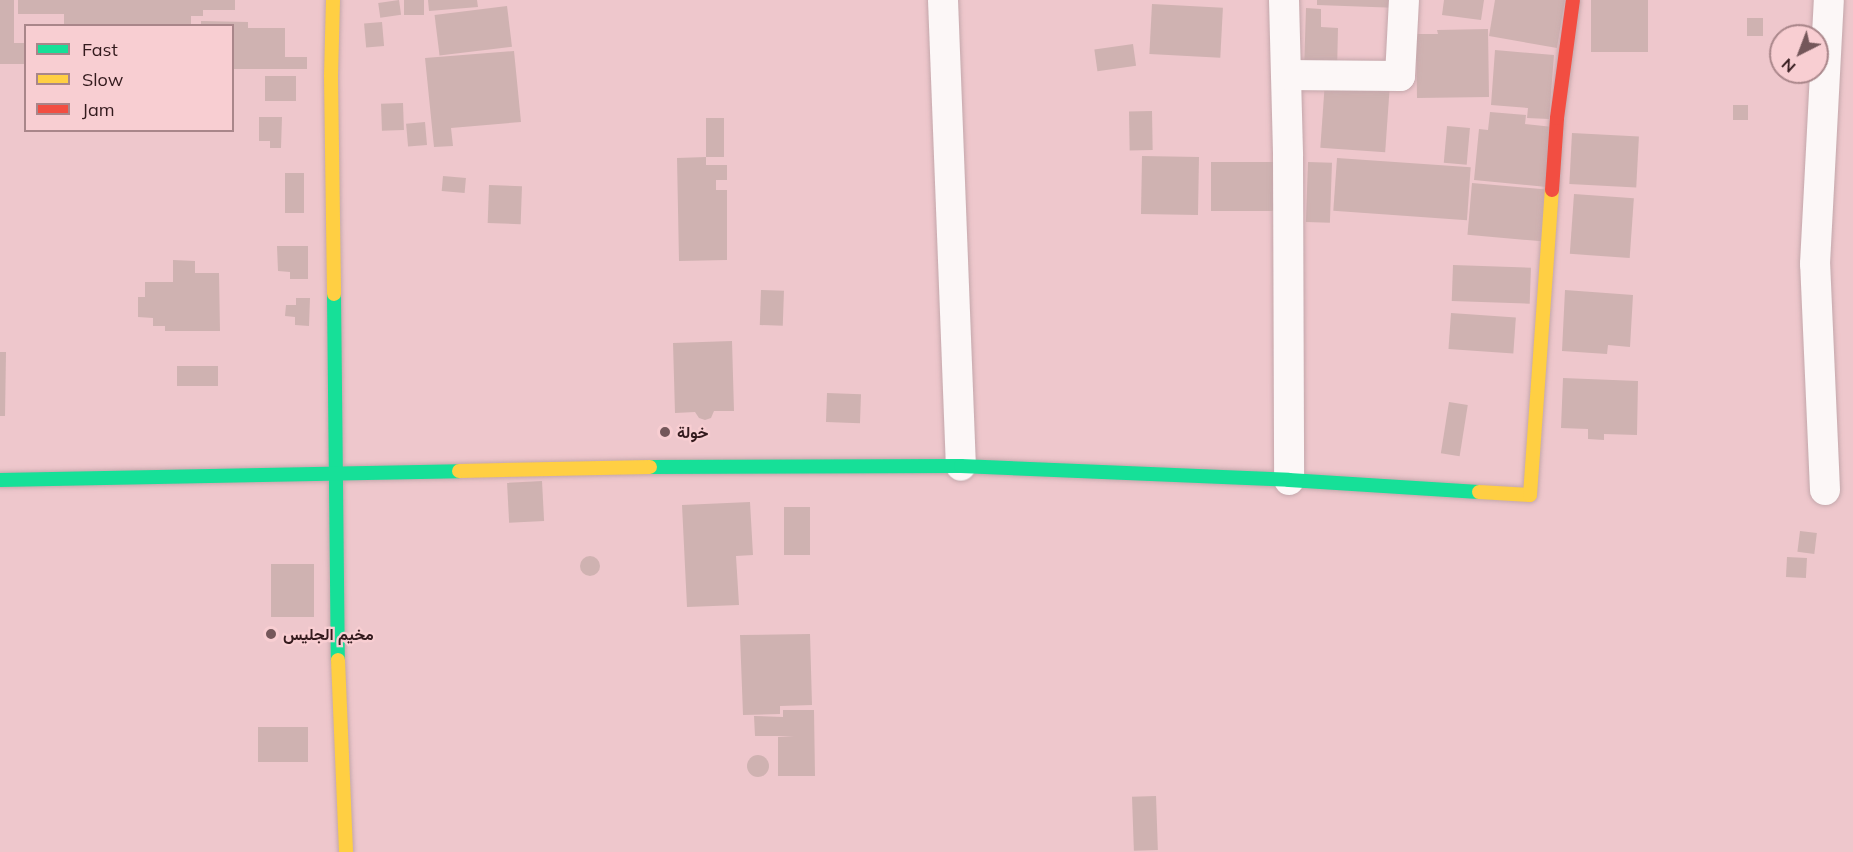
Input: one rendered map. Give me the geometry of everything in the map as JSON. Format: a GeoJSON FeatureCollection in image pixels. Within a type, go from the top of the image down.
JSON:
{"type":"FeatureCollection","features":[{"type":"Feature","properties":{"kind":"street"},"geometry":{"type":"LineString","coordinates":[[333,0],[331,76],[338,671],[346,852]]}},
{"type":"Feature","properties":{"kind":"street"},"geometry":{"type":"LineString","coordinates":[[943,0],[961,466]]}},
{"type":"Feature","properties":{"kind":"street"},"geometry":{"type":"LineString","coordinates":[[1284,0],[1289,480]]}},
{"type":"Feature","properties":{"kind":"street"},"geometry":{"type":"LineString","coordinates":[[1286,75],[1400,76],[1404,0]]}},
{"type":"Feature","properties":{"kind":"street"},"geometry":{"type":"LineString","coordinates":[[0,480],[335,472],[961,466],[1289,480],[1530,495],[1557,118],[1573,0]]}},
{"type":"Feature","properties":{"kind":"street"},"geometry":{"type":"LineString","coordinates":[[1825,490],[1815,264],[1829,0]]}},
{"type":"Feature","properties":{"kind":"building"},"geometry":{"type":"Polygon","coordinates":[[[0,0],[14,0],[14,43],[24,43],[24,64],[0,64],[0,0]]]}},
{"type":"Feature","properties":{"kind":"building"},"geometry":{"type":"Polygon","coordinates":[[[18,0],[235,0],[235,10],[203,10],[203,16],[191,16],[191,24],[64,24],[64,14],[18,14],[18,0]]]}},
{"type":"Feature","properties":{"kind":"building"},"geometry":{"type":"Polygon","coordinates":[[[399,0],[401,15],[380,18],[378,3],[399,0]]]}},
{"type":"Feature","properties":{"kind":"building"},"geometry":{"type":"Polygon","coordinates":[[[404,0],[424,0],[424,15],[404,15],[404,0]]]}},
{"type":"Feature","properties":{"kind":"building"},"geometry":{"type":"Polygon","coordinates":[[[428,0],[477,0],[478,7],[429,11],[428,0]]]}},
{"type":"Feature","properties":{"kind":"building"},"geometry":{"type":"Polygon","coordinates":[[[1317,0],[1400,0],[1400,8],[1317,5],[1317,0]]]}},
{"type":"Feature","properties":{"kind":"building"},"geometry":{"type":"Polygon","coordinates":[[[1444,0],[1484,0],[1481,20],[1442,15],[1444,0]]]}},
{"type":"Feature","properties":{"kind":"building"},"geometry":{"type":"Polygon","coordinates":[[[1495,0],[1565,0],[1557,48],[1489,36],[1495,0]]]}},
{"type":"Feature","properties":{"kind":"building"},"geometry":{"type":"Polygon","coordinates":[[[1591,0],[1648,0],[1648,52],[1591,52],[1591,0]]]}},
{"type":"Feature","properties":{"kind":"building"},"geometry":{"type":"Polygon","coordinates":[[[1152,4],[1223,8],[1220,58],[1149,54],[1152,4]]]}},
{"type":"Feature","properties":{"kind":"building"},"geometry":{"type":"Polygon","coordinates":[[[507,6],[512,47],[440,56],[435,15],[507,6]]]}},
{"type":"Feature","properties":{"kind":"building"},"geometry":{"type":"Polygon","coordinates":[[[1306,8],[1321,9],[1321,27],[1338,28],[1337,72],[1304,71],[1306,8]]]}},
{"type":"Feature","properties":{"kind":"building"},"geometry":{"type":"Polygon","coordinates":[[[1747,18],[1763,18],[1763,36],[1747,36],[1747,18]]]}},
{"type":"Feature","properties":{"kind":"building"},"geometry":{"type":"Polygon","coordinates":[[[201,21],[248,22],[248,28],[285,28],[285,57],[307,57],[307,69],[234,69],[234,24],[201,24],[201,21]]]}},
{"type":"Feature","properties":{"kind":"building"},"geometry":{"type":"Polygon","coordinates":[[[382,22],[384,46],[366,47],[364,24],[382,22]]]}},
{"type":"Feature","properties":{"kind":"building"},"geometry":{"type":"Polygon","coordinates":[[[1488,29],[1489,97],[1417,98],[1416,34],[1438,34],[1437,30],[1488,29]]]}},
{"type":"Feature","properties":{"kind":"building"},"geometry":{"type":"Polygon","coordinates":[[[1133,44],[1136,66],[1097,71],[1094,49],[1133,44]]]}},
{"type":"Feature","properties":{"kind":"building"},"geometry":{"type":"Polygon","coordinates":[[[1495,50],[1554,55],[1549,119],[1527,118],[1528,108],[1491,105],[1495,50]]]}},
{"type":"Feature","properties":{"kind":"building"},"geometry":{"type":"Polygon","coordinates":[[[514,51],[521,122],[451,128],[453,146],[434,147],[425,58],[514,51]]]}},
{"type":"Feature","properties":{"kind":"building"},"geometry":{"type":"Polygon","coordinates":[[[265,76],[296,76],[296,101],[265,101],[265,76]]]}},
{"type":"Feature","properties":{"kind":"building"},"geometry":{"type":"Polygon","coordinates":[[[1325,81],[1390,86],[1385,152],[1320,148],[1325,81]]]}},
{"type":"Feature","properties":{"kind":"building"},"geometry":{"type":"Polygon","coordinates":[[[403,103],[404,130],[382,131],[381,104],[403,103]]]}},
{"type":"Feature","properties":{"kind":"building"},"geometry":{"type":"Polygon","coordinates":[[[1733,105],[1748,105],[1748,120],[1733,120],[1733,105]]]}},
{"type":"Feature","properties":{"kind":"building"},"geometry":{"type":"Polygon","coordinates":[[[1129,111],[1152,111],[1153,150],[1130,150],[1129,111]]]}},
{"type":"Feature","properties":{"kind":"building"},"geometry":{"type":"Polygon","coordinates":[[[1490,112],[1526,115],[1525,124],[1553,127],[1547,187],[1474,180],[1479,129],[1488,130],[1490,112]]]}},
{"type":"Feature","properties":{"kind":"building"},"geometry":{"type":"Polygon","coordinates":[[[259,117],[282,117],[281,148],[270,148],[270,141],[259,141],[259,117]]]}},
{"type":"Feature","properties":{"kind":"building"},"geometry":{"type":"Polygon","coordinates":[[[706,118],[724,118],[724,157],[706,157],[706,118]]]}},
{"type":"Feature","properties":{"kind":"building"},"geometry":{"type":"Polygon","coordinates":[[[425,122],[427,145],[408,147],[406,124],[425,122]]]}},
{"type":"Feature","properties":{"kind":"building"},"geometry":{"type":"Polygon","coordinates":[[[1447,126],[1470,128],[1467,165],[1444,163],[1447,126]]]}},
{"type":"Feature","properties":{"kind":"building"},"geometry":{"type":"Polygon","coordinates":[[[1572,133],[1639,137],[1636,187],[1569,184],[1572,133]]]}},
{"type":"Feature","properties":{"kind":"building"},"geometry":{"type":"Polygon","coordinates":[[[1142,156],[1199,157],[1198,215],[1141,214],[1142,156]]]}},
{"type":"Feature","properties":{"kind":"building"},"geometry":{"type":"Polygon","coordinates":[[[706,157],[706,165],[727,165],[727,180],[716,180],[716,190],[727,190],[727,260],[679,261],[677,158],[706,157]]]}},
{"type":"Feature","properties":{"kind":"building"},"geometry":{"type":"Polygon","coordinates":[[[1337,158],[1471,167],[1467,220],[1333,211],[1337,158]]]}},
{"type":"Feature","properties":{"kind":"building"},"geometry":{"type":"Polygon","coordinates":[[[1211,162],[1281,162],[1281,211],[1211,211],[1211,162]]]}},
{"type":"Feature","properties":{"kind":"building"},"geometry":{"type":"Polygon","coordinates":[[[1308,162],[1332,163],[1330,223],[1306,222],[1308,162]]]}},
{"type":"Feature","properties":{"kind":"building"},"geometry":{"type":"Polygon","coordinates":[[[285,173],[304,173],[304,213],[285,213],[285,173]]]}},
{"type":"Feature","properties":{"kind":"building"},"geometry":{"type":"Polygon","coordinates":[[[443,176],[466,178],[465,193],[442,191],[443,176]]]}},
{"type":"Feature","properties":{"kind":"building"},"geometry":{"type":"Polygon","coordinates":[[[1472,183],[1547,190],[1542,241],[1467,235],[1472,183]]]}},
{"type":"Feature","properties":{"kind":"building"},"geometry":{"type":"Polygon","coordinates":[[[489,185],[522,186],[521,224],[488,223],[489,185]]]}},
{"type":"Feature","properties":{"kind":"building"},"geometry":{"type":"Polygon","coordinates":[[[1574,194],[1634,198],[1630,258],[1570,254],[1574,194]]]}},
{"type":"Feature","properties":{"kind":"building"},"geometry":{"type":"Polygon","coordinates":[[[277,246],[308,246],[308,279],[290,279],[290,272],[278,271],[277,246]]]}},
{"type":"Feature","properties":{"kind":"building"},"geometry":{"type":"Polygon","coordinates":[[[173,260],[195,261],[195,273],[219,273],[220,331],[165,331],[165,326],[153,326],[153,318],[138,317],[138,297],[145,297],[145,282],[173,282],[173,260]]]}},
{"type":"Feature","properties":{"kind":"building"},"geometry":{"type":"Polygon","coordinates":[[[1453,265],[1531,268],[1530,304],[1452,301],[1453,265]]]}},
{"type":"Feature","properties":{"kind":"building"},"geometry":{"type":"Polygon","coordinates":[[[761,290],[784,291],[783,326],[760,325],[761,290]]]}},
{"type":"Feature","properties":{"kind":"building"},"geometry":{"type":"Polygon","coordinates":[[[1565,290],[1633,295],[1630,347],[1608,345],[1607,354],[1562,351],[1565,290]]]}},
{"type":"Feature","properties":{"kind":"building"},"geometry":{"type":"Polygon","coordinates":[[[296,298],[310,298],[309,326],[295,325],[295,317],[285,316],[286,305],[296,305],[296,298]]]}},
{"type":"Feature","properties":{"kind":"building"},"geometry":{"type":"Polygon","coordinates":[[[1451,313],[1516,318],[1513,353],[1448,349],[1451,313]]]}},
{"type":"Feature","properties":{"kind":"building"},"geometry":{"type":"Polygon","coordinates":[[[732,341],[734,411],[714,411],[711,418],[705,420],[699,418],[695,412],[675,413],[673,343],[732,341]]]}},
{"type":"Feature","properties":{"kind":"building"},"geometry":{"type":"Polygon","coordinates":[[[0,352],[6,352],[5,416],[0,416],[0,352]]]}},
{"type":"Feature","properties":{"kind":"building"},"geometry":{"type":"Polygon","coordinates":[[[177,366],[218,366],[218,386],[177,386],[177,366]]]}},
{"type":"Feature","properties":{"kind":"building"},"geometry":{"type":"Polygon","coordinates":[[[1563,378],[1638,381],[1637,435],[1604,434],[1604,440],[1588,439],[1588,429],[1561,428],[1563,378]]]}},
{"type":"Feature","properties":{"kind":"building"},"geometry":{"type":"Polygon","coordinates":[[[827,393],[861,394],[860,423],[826,422],[827,393]]]}},
{"type":"Feature","properties":{"kind":"building"},"geometry":{"type":"Polygon","coordinates":[[[1449,402],[1468,405],[1460,456],[1441,453],[1449,402]]]}},
{"type":"Feature","properties":{"kind":"building"},"geometry":{"type":"Polygon","coordinates":[[[542,481],[544,521],[509,523],[507,483],[542,481]]]}},
{"type":"Feature","properties":{"kind":"building"},"geometry":{"type":"Polygon","coordinates":[[[750,502],[753,555],[736,556],[739,605],[687,607],[682,505],[750,502]]]}},
{"type":"Feature","properties":{"kind":"building"},"geometry":{"type":"Polygon","coordinates":[[[784,507],[810,507],[810,555],[784,555],[784,507]]]}},
{"type":"Feature","properties":{"kind":"building"},"geometry":{"type":"Polygon","coordinates":[[[1800,531],[1817,533],[1814,554],[1797,552],[1800,531]]]}},
{"type":"Feature","properties":{"kind":"building"},"geometry":{"type":"Polygon","coordinates":[[[586,556],[594,556],[600,562],[600,570],[594,576],[586,576],[580,570],[580,562],[586,556]]]}},
{"type":"Feature","properties":{"kind":"building"},"geometry":{"type":"Polygon","coordinates":[[[1787,557],[1807,558],[1806,578],[1786,577],[1787,557]]]}},
{"type":"Feature","properties":{"kind":"building"},"geometry":{"type":"Polygon","coordinates":[[[271,564],[314,564],[314,617],[271,617],[271,564]]]}},
{"type":"Feature","properties":{"kind":"building"},"geometry":{"type":"Polygon","coordinates":[[[810,634],[812,705],[780,706],[780,714],[743,715],[740,635],[810,634]]]}},
{"type":"Feature","properties":{"kind":"building"},"geometry":{"type":"Polygon","coordinates":[[[783,710],[814,710],[815,776],[778,776],[778,737],[794,736],[755,736],[754,716],[783,717],[783,710]]]}},
{"type":"Feature","properties":{"kind":"building"},"geometry":{"type":"Polygon","coordinates":[[[258,727],[308,727],[308,762],[258,762],[258,727]]]}},
{"type":"Feature","properties":{"kind":"building"},"geometry":{"type":"Polygon","coordinates":[[[758,755],[766,758],[769,766],[766,774],[758,777],[750,774],[747,766],[750,758],[758,755]]]}},
{"type":"Feature","properties":{"kind":"building"},"geometry":{"type":"Polygon","coordinates":[[[1156,796],[1158,850],[1134,851],[1132,797],[1156,796]]]}},
{"type":"Feature","properties":{"kind":"traffic: fast"},"geometry":{"type":"LineString","coordinates":[[334,294],[338,660]]}},
{"type":"Feature","properties":{"kind":"traffic: fast"},"geometry":{"type":"LineString","coordinates":[[650,467],[961,466],[1289,480],[1479,492]]}},
{"type":"Feature","properties":{"kind":"traffic: fast"},"geometry":{"type":"LineString","coordinates":[[0,480],[459,471]]}},
{"type":"Feature","properties":{"kind":"traffic: slow"},"geometry":{"type":"LineString","coordinates":[[333,0],[331,76],[334,294]]}},
{"type":"Feature","properties":{"kind":"traffic: slow"},"geometry":{"type":"LineString","coordinates":[[1479,492],[1530,495],[1552,190]]}},
{"type":"Feature","properties":{"kind":"traffic: slow"},"geometry":{"type":"LineString","coordinates":[[459,471],[650,467]]}},
{"type":"Feature","properties":{"kind":"traffic: slow"},"geometry":{"type":"LineString","coordinates":[[338,660],[346,852]]}},
{"type":"Feature","properties":{"kind":"traffic: jam"},"geometry":{"type":"LineString","coordinates":[[1552,190],[1557,118],[1573,0]]}},
{"type":"Feature","properties":{"kind":"place","name":"خولة"},"geometry":{"type":"Point","coordinates":[665,432]}},
{"type":"Feature","properties":{"kind":"place","name":"مخيم الجليس"},"geometry":{"type":"Point","coordinates":[271,634]}}]}
